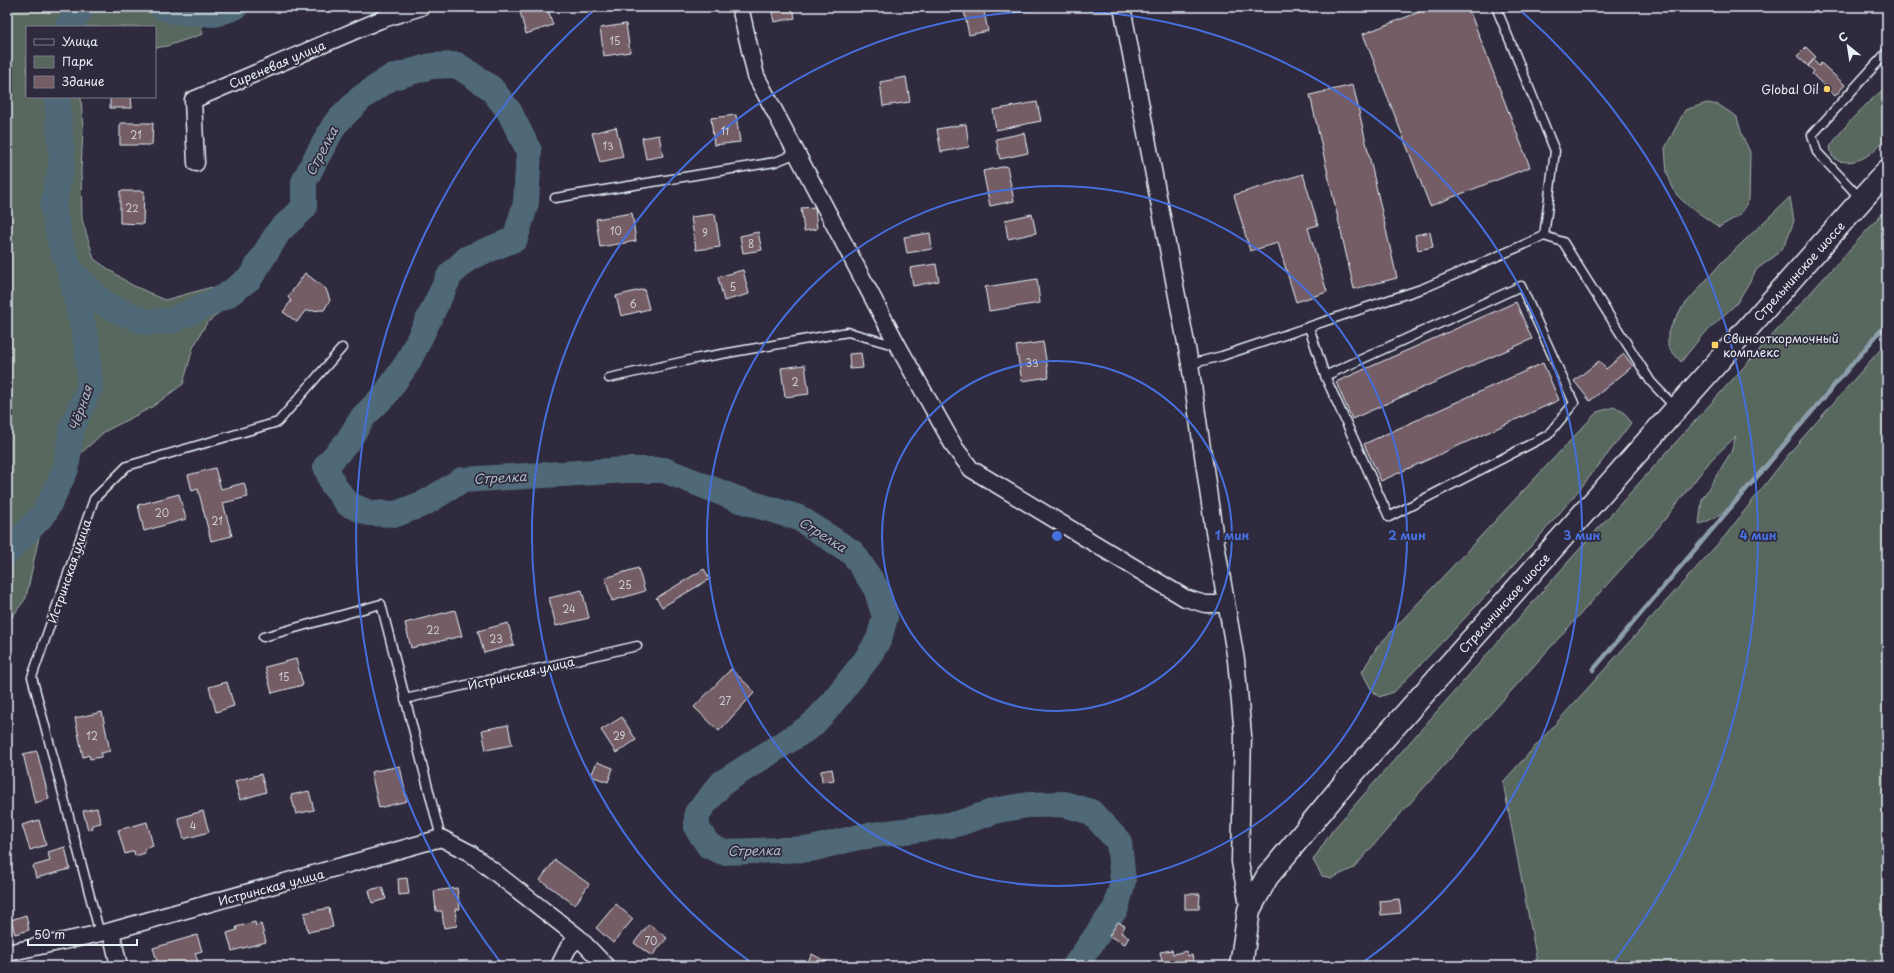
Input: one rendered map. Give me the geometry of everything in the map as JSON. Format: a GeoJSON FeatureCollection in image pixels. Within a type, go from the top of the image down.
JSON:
{"type":"FeatureCollection","features":[{"type":"Feature","properties":{"kind":"main road","name":"Стрельнинское шоссе"},"geometry":{"type":"LineString","coordinates":[[1241,966],[1249,910],[1267,877],[1334,795],[1887,171]]}},
{"type":"Feature","properties":{"kind":"street","name":"Сиреневая улица"},"geometry":{"type":"LineString","coordinates":[[196,163],[193,100],[380,20],[421,7]]}},
{"type":"Feature","properties":{"kind":"street"},"geometry":{"type":"LineString","coordinates":[[740,7],[756,76],[898,346],[955,448],[971,469],[1185,598],[1205,604],[1226,604]]}},
{"type":"Feature","properties":{"kind":"street"},"geometry":{"type":"LineString","coordinates":[[1122,7],[1190,364],[1226,604],[1236,660],[1243,735],[1240,862],[1249,910]]}},
{"type":"Feature","properties":{"kind":"street"},"geometry":{"type":"LineString","coordinates":[[441,838],[470,853],[578,937],[606,966]]}},
{"type":"Feature","properties":{"kind":"street","name":"Истринская улица"},"geometry":{"type":"LineString","coordinates":[[7,953],[105,933],[441,838]]}},
{"type":"Feature","properties":{"kind":"street"},"geometry":{"type":"LineString","coordinates":[[105,933],[120,966]]}},
{"type":"Feature","properties":{"kind":"street"},"geometry":{"type":"LineString","coordinates":[[559,966],[568,948],[578,937]]}},
{"type":"Feature","properties":{"kind":"lane"},"geometry":{"type":"LineString","coordinates":[[1496,7],[1555,151],[1544,236]]}},
{"type":"Feature","properties":{"kind":"lane"},"geometry":{"type":"LineString","coordinates":[[1861,200],[1817,152],[1812,135],[1887,52]]}},
{"type":"Feature","properties":{"kind":"lane"},"geometry":{"type":"LineString","coordinates":[[555,198],[775,162],[797,153]]}},
{"type":"Feature","properties":{"kind":"lane"},"geometry":{"type":"LineString","coordinates":[[1190,364],[1222,356],[1424,288],[1544,236],[1563,242],[1651,382],[1677,408]]}},
{"type":"Feature","properties":{"kind":"lane"},"geometry":{"type":"LineString","coordinates":[[1309,326],[1325,376],[1389,518],[1548,435],[1574,403],[1521,286],[1325,376]]}},
{"type":"Feature","properties":{"kind":"lane"},"geometry":{"type":"LineString","coordinates":[[609,378],[699,358],[848,332],[898,346]]}},
{"type":"Feature","properties":{"kind":"lane","name":"Истринская улица"},"geometry":{"type":"LineString","coordinates":[[105,933],[32,677],[94,499],[127,466],[278,422],[342,348]]}},
{"type":"Feature","properties":{"kind":"lane"},"geometry":{"type":"LineString","coordinates":[[263,638],[381,604],[441,838]]}},
{"type":"Feature","properties":{"kind":"lane","name":"Истринская улица"},"geometry":{"type":"LineString","coordinates":[[405,699],[637,646]]}},
{"type":"Feature","properties":{"kind":"green space"},"geometry":{"type":"Polygon","coordinates":[[[7,7],[196,7],[203,34],[167,46],[156,48],[156,26],[26,26],[26,98],[81,98],[83,129],[81,170],[82,219],[94,259],[130,284],[165,300],[212,287],[228,305],[206,324],[193,348],[183,384],[152,407],[104,432],[65,468],[45,508],[26,598],[7,624],[7,7]]]}},
{"type":"Feature","properties":{"kind":"green space"},"geometry":{"type":"Polygon","coordinates":[[[1887,86],[1887,137],[1871,153],[1860,159],[1846,162],[1838,161],[1832,156],[1830,147],[1842,130],[1856,115],[1887,86]]]}},
{"type":"Feature","properties":{"kind":"green space"},"geometry":{"type":"Polygon","coordinates":[[[1707,103],[1719,105],[1737,117],[1742,135],[1750,152],[1749,200],[1740,215],[1719,227],[1687,205],[1675,193],[1667,173],[1665,148],[1685,110],[1707,103]]]}},
{"type":"Feature","properties":{"kind":"green space"},"geometry":{"type":"Polygon","coordinates":[[[1790,197],[1794,221],[1785,244],[1775,256],[1757,269],[1737,303],[1700,338],[1681,362],[1668,347],[1668,332],[1681,309],[1721,263],[1790,197]]]}},
{"type":"Feature","properties":{"kind":"green space"},"geometry":{"type":"Polygon","coordinates":[[[1887,208],[1887,321],[1763,473],[1737,501],[1716,517],[1699,525],[1702,499],[1731,452],[1736,436],[1711,460],[1658,528],[1403,811],[1354,868],[1332,878],[1322,876],[1313,860],[1332,831],[1568,562],[1887,208]]]}},
{"type":"Feature","properties":{"kind":"green space"},"geometry":{"type":"Polygon","coordinates":[[[1887,342],[1887,966],[1538,966],[1503,782],[1725,536],[1792,450],[1887,342]]]}},
{"type":"Feature","properties":{"kind":"green space"},"geometry":{"type":"Polygon","coordinates":[[[1614,407],[1624,412],[1631,423],[1576,494],[1487,595],[1394,692],[1379,697],[1371,689],[1362,672],[1377,647],[1597,412],[1614,407]]]}},
{"type":"Feature","properties":{"kind":"building"},"geometry":{"type":"Polygon","coordinates":[[[547,7],[553,25],[526,34],[519,8],[547,7]]]}},
{"type":"Feature","properties":{"kind":"building"},"geometry":{"type":"Polygon","coordinates":[[[771,7],[793,7],[795,18],[774,22],[771,7]]]}},
{"type":"Feature","properties":{"kind":"building"},"geometry":{"type":"Polygon","coordinates":[[[983,7],[988,31],[969,35],[964,11],[983,7]]]}},
{"type":"Feature","properties":{"kind":"building"},"geometry":{"type":"Polygon","coordinates":[[[1432,7],[1468,7],[1530,167],[1430,206],[1363,34],[1432,7]]]}},
{"type":"Feature","properties":{"kind":"building"},"geometry":{"type":"Polygon","coordinates":[[[626,24],[630,52],[604,56],[600,28],[626,24]]]}},
{"type":"Feature","properties":{"kind":"building"},"geometry":{"type":"Polygon","coordinates":[[[1806,47],[1816,57],[1808,66],[1797,56],[1806,47]]]}},
{"type":"Feature","properties":{"kind":"building"},"geometry":{"type":"Polygon","coordinates":[[[1813,60],[1819,66],[1821,63],[1845,85],[1835,96],[1812,74],[1814,71],[1808,66],[1813,60]]]}},
{"type":"Feature","properties":{"kind":"building"},"geometry":{"type":"Polygon","coordinates":[[[906,77],[910,102],[883,106],[880,82],[906,77]]]}},
{"type":"Feature","properties":{"kind":"building"},"geometry":{"type":"Polygon","coordinates":[[[1353,85],[1397,278],[1354,289],[1310,95],[1353,85]]]}},
{"type":"Feature","properties":{"kind":"building"},"geometry":{"type":"Polygon","coordinates":[[[110,98],[131,98],[132,108],[110,108],[110,98]]]}},
{"type":"Feature","properties":{"kind":"building"},"geometry":{"type":"Polygon","coordinates":[[[1037,102],[1041,121],[996,130],[993,110],[1037,102]]]}},
{"type":"Feature","properties":{"kind":"building"},"geometry":{"type":"Polygon","coordinates":[[[736,115],[740,142],[714,145],[711,118],[736,115]]]}},
{"type":"Feature","properties":{"kind":"building"},"geometry":{"type":"Polygon","coordinates":[[[120,123],[153,123],[152,145],[120,145],[120,123]]]}},
{"type":"Feature","properties":{"kind":"building"},"geometry":{"type":"Polygon","coordinates":[[[966,124],[969,147],[941,152],[937,129],[966,124]]]}},
{"type":"Feature","properties":{"kind":"building"},"geometry":{"type":"Polygon","coordinates":[[[616,127],[623,157],[600,162],[592,133],[616,127]]]}},
{"type":"Feature","properties":{"kind":"building"},"geometry":{"type":"Polygon","coordinates":[[[1024,133],[1028,153],[1000,159],[996,139],[1024,133]]]}},
{"type":"Feature","properties":{"kind":"building"},"geometry":{"type":"Polygon","coordinates":[[[659,135],[663,156],[646,159],[642,138],[659,135]]]}},
{"type":"Feature","properties":{"kind":"building"},"geometry":{"type":"Polygon","coordinates":[[[1007,166],[1014,201],[990,206],[983,171],[1007,166]]]}},
{"type":"Feature","properties":{"kind":"building"},"geometry":{"type":"Polygon","coordinates":[[[1303,174],[1318,225],[1308,228],[1327,292],[1296,302],[1278,243],[1250,251],[1234,195],[1303,174]]]}},
{"type":"Feature","properties":{"kind":"building"},"geometry":{"type":"Polygon","coordinates":[[[120,191],[144,191],[143,224],[120,223],[120,191]]]}},
{"type":"Feature","properties":{"kind":"building"},"geometry":{"type":"Polygon","coordinates":[[[815,207],[817,229],[804,231],[801,208],[815,207]]]}},
{"type":"Feature","properties":{"kind":"building"},"geometry":{"type":"Polygon","coordinates":[[[632,213],[636,241],[600,247],[596,219],[632,213]]]}},
{"type":"Feature","properties":{"kind":"building"},"geometry":{"type":"Polygon","coordinates":[[[715,214],[720,247],[696,250],[691,217],[715,214]]]}},
{"type":"Feature","properties":{"kind":"building"},"geometry":{"type":"Polygon","coordinates":[[[1032,214],[1036,233],[1008,239],[1005,220],[1032,214]]]}},
{"type":"Feature","properties":{"kind":"building"},"geometry":{"type":"Polygon","coordinates":[[[758,232],[762,250],[743,253],[740,236],[758,232]]]}},
{"type":"Feature","properties":{"kind":"building"},"geometry":{"type":"Polygon","coordinates":[[[1430,232],[1433,247],[1418,250],[1415,235],[1430,232]]]}},
{"type":"Feature","properties":{"kind":"building"},"geometry":{"type":"Polygon","coordinates":[[[930,233],[932,249],[907,253],[904,237],[930,233]]]}},
{"type":"Feature","properties":{"kind":"building"},"geometry":{"type":"Polygon","coordinates":[[[936,264],[939,281],[913,286],[910,268],[936,264]]]}},
{"type":"Feature","properties":{"kind":"building"},"geometry":{"type":"Polygon","coordinates":[[[743,270],[749,294],[724,301],[718,277],[743,270]]]}},
{"type":"Feature","properties":{"kind":"building"},"geometry":{"type":"Polygon","coordinates":[[[305,273],[326,289],[330,300],[324,310],[305,311],[297,322],[283,312],[291,301],[288,297],[305,273]]]}},
{"type":"Feature","properties":{"kind":"building"},"geometry":{"type":"Polygon","coordinates":[[[1037,279],[1040,303],[989,311],[985,287],[1037,279]]]}},
{"type":"Feature","properties":{"kind":"building"},"geometry":{"type":"Polygon","coordinates":[[[644,289],[649,309],[621,316],[616,296],[644,289]]]}},
{"type":"Feature","properties":{"kind":"building"},"geometry":{"type":"Polygon","coordinates":[[[1516,302],[1532,339],[1352,419],[1336,382],[1516,302]]]}},
{"type":"Feature","properties":{"kind":"building"},"geometry":{"type":"Polygon","coordinates":[[[1043,342],[1049,377],[1022,381],[1016,346],[1043,342]]]}},
{"type":"Feature","properties":{"kind":"building"},"geometry":{"type":"Polygon","coordinates":[[[861,353],[863,368],[850,369],[849,354],[861,353]]]}},
{"type":"Feature","properties":{"kind":"building"},"geometry":{"type":"Polygon","coordinates":[[[1624,354],[1633,366],[1590,401],[1574,381],[1599,361],[1606,369],[1624,354]]]}},
{"type":"Feature","properties":{"kind":"building"},"geometry":{"type":"Polygon","coordinates":[[[1543,363],[1559,400],[1381,481],[1364,444],[1543,363]]]}},
{"type":"Feature","properties":{"kind":"building"},"geometry":{"type":"Polygon","coordinates":[[[805,365],[809,394],[785,397],[781,368],[805,365]]]}},
{"type":"Feature","properties":{"kind":"building"},"geometry":{"type":"Polygon","coordinates":[[[215,468],[221,489],[244,483],[248,497],[223,503],[232,536],[211,541],[198,489],[192,491],[188,475],[215,468]]]}},
{"type":"Feature","properties":{"kind":"building"},"geometry":{"type":"Polygon","coordinates":[[[179,494],[186,519],[144,531],[138,505],[179,494]]]}},
{"type":"Feature","properties":{"kind":"building"},"geometry":{"type":"Polygon","coordinates":[[[638,568],[645,591],[612,601],[605,578],[638,568]]]}},
{"type":"Feature","properties":{"kind":"building"},"geometry":{"type":"Polygon","coordinates":[[[704,569],[710,579],[662,607],[656,598],[704,569]]]}},
{"type":"Feature","properties":{"kind":"building"},"geometry":{"type":"Polygon","coordinates":[[[582,590],[589,618],[556,626],[549,598],[582,590]]]}},
{"type":"Feature","properties":{"kind":"building"},"geometry":{"type":"Polygon","coordinates":[[[455,610],[462,636],[411,648],[405,623],[455,610]]]}},
{"type":"Feature","properties":{"kind":"building"},"geometry":{"type":"Polygon","coordinates":[[[508,623],[514,645],[484,653],[478,631],[508,623]]]}},
{"type":"Feature","properties":{"kind":"building"},"geometry":{"type":"Polygon","coordinates":[[[296,659],[303,685],[272,693],[265,667],[296,659]]]}},
{"type":"Feature","properties":{"kind":"building"},"geometry":{"type":"Polygon","coordinates":[[[731,669],[755,692],[719,731],[694,707],[731,669]]]}},
{"type":"Feature","properties":{"kind":"building"},"geometry":{"type":"Polygon","coordinates":[[[227,682],[234,706],[216,712],[209,687],[227,682]]]}},
{"type":"Feature","properties":{"kind":"building"},"geometry":{"type":"Polygon","coordinates":[[[102,712],[110,751],[101,753],[101,757],[90,759],[89,755],[83,757],[75,718],[102,712]]]}},
{"type":"Feature","properties":{"kind":"building"},"geometry":{"type":"Polygon","coordinates":[[[622,717],[636,740],[616,753],[601,730],[622,717]]]}},
{"type":"Feature","properties":{"kind":"building"},"geometry":{"type":"Polygon","coordinates":[[[508,725],[512,745],[486,750],[482,730],[508,725]]]}},
{"type":"Feature","properties":{"kind":"building"},"geometry":{"type":"Polygon","coordinates":[[[37,751],[49,799],[35,803],[23,754],[37,751]]]}},
{"type":"Feature","properties":{"kind":"building"},"geometry":{"type":"Polygon","coordinates":[[[597,762],[613,768],[608,782],[591,776],[597,762]]]}},
{"type":"Feature","properties":{"kind":"building"},"geometry":{"type":"Polygon","coordinates":[[[400,766],[407,801],[379,808],[371,772],[400,766]]]}},
{"type":"Feature","properties":{"kind":"building"},"geometry":{"type":"Polygon","coordinates":[[[832,769],[834,780],[822,782],[821,771],[832,769]]]}},
{"type":"Feature","properties":{"kind":"building"},"geometry":{"type":"Polygon","coordinates":[[[261,774],[266,792],[240,800],[235,781],[261,774]]]}},
{"type":"Feature","properties":{"kind":"building"},"geometry":{"type":"Polygon","coordinates":[[[309,791],[314,810],[296,814],[291,795],[309,791]]]}},
{"type":"Feature","properties":{"kind":"building"},"geometry":{"type":"Polygon","coordinates":[[[97,808],[101,823],[92,825],[93,828],[88,830],[83,811],[97,808]]]}},
{"type":"Feature","properties":{"kind":"building"},"geometry":{"type":"Polygon","coordinates":[[[203,811],[209,832],[184,839],[178,818],[203,811]]]}},
{"type":"Feature","properties":{"kind":"building"},"geometry":{"type":"Polygon","coordinates":[[[39,820],[46,845],[30,850],[22,825],[39,820]]]}},
{"type":"Feature","properties":{"kind":"building"},"geometry":{"type":"Polygon","coordinates":[[[147,822],[153,846],[144,849],[145,853],[135,856],[134,851],[125,854],[118,830],[147,822]]]}},
{"type":"Feature","properties":{"kind":"building"},"geometry":{"type":"Polygon","coordinates":[[[65,847],[70,869],[36,878],[33,866],[50,861],[48,852],[65,847]]]}},
{"type":"Feature","properties":{"kind":"building"},"geometry":{"type":"Polygon","coordinates":[[[555,860],[589,884],[575,905],[540,880],[555,860]]]}},
{"type":"Feature","properties":{"kind":"building"},"geometry":{"type":"Polygon","coordinates":[[[407,878],[409,894],[399,895],[398,879],[407,878]]]}},
{"type":"Feature","properties":{"kind":"building"},"geometry":{"type":"Polygon","coordinates":[[[382,887],[386,899],[372,903],[369,890],[382,887]]]}},
{"type":"Feature","properties":{"kind":"building"},"geometry":{"type":"Polygon","coordinates":[[[457,888],[460,909],[455,909],[457,926],[444,928],[442,911],[436,911],[434,891],[457,888]]]}},
{"type":"Feature","properties":{"kind":"building"},"geometry":{"type":"Polygon","coordinates":[[[1185,894],[1200,894],[1199,909],[1185,909],[1185,894]]]}},
{"type":"Feature","properties":{"kind":"building"},"geometry":{"type":"Polygon","coordinates":[[[1399,899],[1401,913],[1381,915],[1380,901],[1399,899]]]}},
{"type":"Feature","properties":{"kind":"building"},"geometry":{"type":"Polygon","coordinates":[[[616,904],[633,919],[613,943],[596,928],[616,904]]]}},
{"type":"Feature","properties":{"kind":"building"},"geometry":{"type":"Polygon","coordinates":[[[329,908],[333,927],[308,932],[304,913],[329,908]]]}},
{"type":"Feature","properties":{"kind":"building"},"geometry":{"type":"Polygon","coordinates":[[[26,915],[29,930],[15,934],[11,920],[26,915]]]}},
{"type":"Feature","properties":{"kind":"building"},"geometry":{"type":"Polygon","coordinates":[[[255,922],[256,926],[261,924],[266,942],[232,951],[227,933],[237,930],[236,927],[255,922]]]}},
{"type":"Feature","properties":{"kind":"building"},"geometry":{"type":"Polygon","coordinates":[[[1118,922],[1125,926],[1121,933],[1129,937],[1125,944],[1109,936],[1118,922]]]}},
{"type":"Feature","properties":{"kind":"building"},"geometry":{"type":"Polygon","coordinates":[[[649,924],[667,938],[652,956],[634,943],[649,924]]]}},
{"type":"Feature","properties":{"kind":"building"},"geometry":{"type":"Polygon","coordinates":[[[197,935],[202,951],[195,953],[198,962],[183,966],[167,966],[166,962],[158,964],[153,948],[197,935]]]}},
{"type":"Feature","properties":{"kind":"building"},"geometry":{"type":"Polygon","coordinates":[[[1172,950],[1173,954],[1187,951],[1188,956],[1192,955],[1194,965],[1163,966],[1160,952],[1172,950]]]}},
{"type":"Feature","properties":{"kind":"building"},"geometry":{"type":"Polygon","coordinates":[[[812,954],[832,965],[806,966],[812,954]]]}},
{"type":"Feature","properties":{"kind":"waterway","name":"Стрелка"},"geometry":{"type":"LineString","coordinates":[[68,26],[83,7]]}},
{"type":"Feature","properties":{"kind":"waterway","name":"Стрелка"},"geometry":{"type":"LineString","coordinates":[[163,7],[174,11],[215,14],[235,7]]}},
{"type":"Feature","properties":{"kind":"waterway","name":"Стрелка"},"geometry":{"type":"LineString","coordinates":[[57,98],[62,160],[53,206],[59,237],[70,270],[106,305],[146,322],[171,321],[226,296],[250,278],[279,231],[304,208],[304,182],[335,124],[361,98],[390,78],[431,66],[457,65],[491,88],[509,111],[529,151],[526,203],[515,239],[468,258],[450,275],[408,362],[385,395],[363,417],[348,441],[326,466],[333,485],[348,504],[369,513],[396,514],[425,503],[462,480],[628,470],[664,470],[737,499],[799,518],[853,553],[876,588],[885,617],[879,639],[866,660],[827,709],[811,726],[722,783],[697,813],[697,828],[709,846],[723,852],[811,849],[859,837],[957,824],[998,810],[1028,805],[1064,804],[1091,812],[1119,842],[1123,881],[1116,908],[1075,966]]}},
{"type":"Feature","properties":{"kind":"waterway","name":"Чёрная"},"geometry":{"type":"LineString","coordinates":[[7,552],[44,514],[66,469],[72,428],[90,386],[87,344],[70,270]]}},
{"type":"Feature","properties":{"kind":"waterway"},"geometry":{"type":"LineString","coordinates":[[1593,670],[1887,323]]}},
{"type":"Feature","properties":{"kind":"place","name":"Global Oil"},"geometry":{"type":"Point","coordinates":[1827,89]}},
{"type":"Feature","properties":{"kind":"place","name":"Свинооткормочный комплекс"},"geometry":{"type":"Point","coordinates":[1715,345]}}]}
